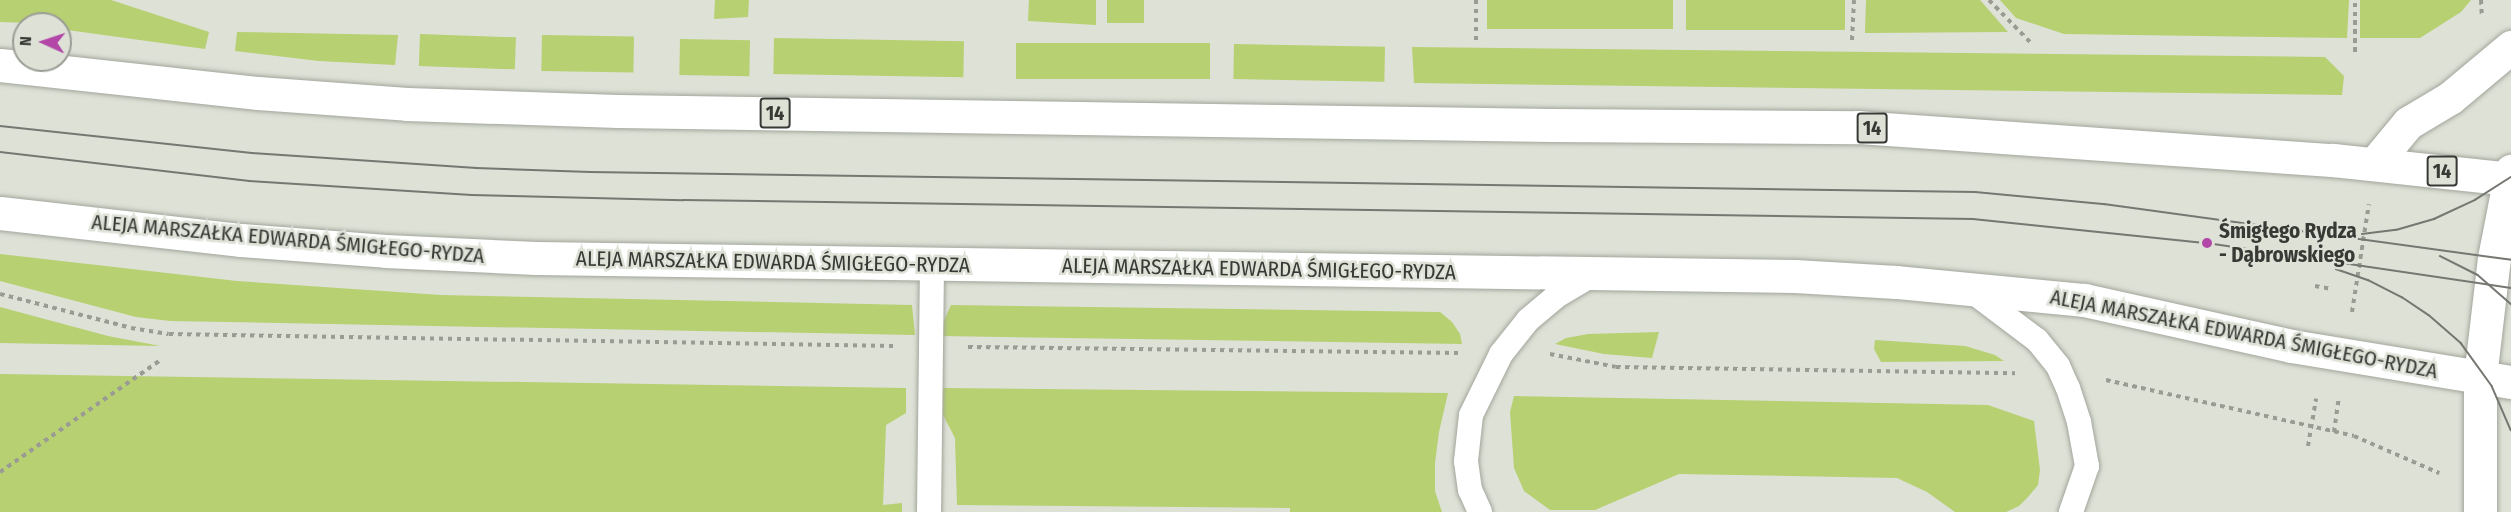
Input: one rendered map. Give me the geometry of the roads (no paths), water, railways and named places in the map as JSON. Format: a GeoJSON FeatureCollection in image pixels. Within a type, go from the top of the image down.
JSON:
{"type":"FeatureCollection","features":[{"type":"Feature","properties":{"kind":"main road"},"geometry":{"type":"LineString","coordinates":[[2374,164],[2408,123],[2450,98],[2511,47]]}},
{"type":"Feature","properties":{"kind":"main road","name":"14"},"geometry":{"type":"LineString","coordinates":[[0,65],[258,93],[403,103],[649,112],[1857,127],[2510,176]]}},
{"type":"Feature","properties":{"kind":"main road"},"geometry":{"type":"LineString","coordinates":[[2480,512],[2495,380],[2493,267],[2510,176]]}},
{"type":"Feature","properties":{"kind":"main road","name":"ALEJA MARSZAŁKA EDWARDA ŚMIGŁEGO-RYDZA"},"geometry":{"type":"LineString","coordinates":[[0,213],[241,240],[386,251],[536,258],[1592,275],[1794,276],[1967,288],[2084,300],[2345,356],[2495,380]]}},
{"type":"Feature","properties":{"kind":"lane"},"geometry":{"type":"LineString","coordinates":[[929,512],[932,264]]}},
{"type":"Feature","properties":{"kind":"lane"},"geometry":{"type":"LineString","coordinates":[[1480,512],[1470,490],[1466,461],[1471,415],[1501,354],[1528,320],[1555,297],[1592,275]]}},
{"type":"Feature","properties":{"kind":"lane"},"geometry":{"type":"LineString","coordinates":[[1967,288],[2037,340],[2058,366],[2079,422],[2087,466],[2070,512]]}},
{"type":"Feature","properties":{"kind":"tram line"},"geometry":{"type":"LineString","coordinates":[[0,126],[252,153],[476,168],[590,172],[1976,192],[2104,204],[2511,260]]}},
{"type":"Feature","properties":{"kind":"tram line"},"geometry":{"type":"LineString","coordinates":[[0,152],[249,181],[472,195],[1973,219],[2207,243],[2511,288]]}},
{"type":"Feature","properties":{"kind":"tram line"},"geometry":{"type":"LineString","coordinates":[[2362,234],[2396,230],[2434,219],[2475,200],[2511,177]]}},
{"type":"Feature","properties":{"kind":"tram line"},"geometry":{"type":"LineString","coordinates":[[2440,256],[2478,275],[2511,304]]}},
{"type":"Feature","properties":{"kind":"tram line"},"geometry":{"type":"LineString","coordinates":[[2336,269],[2368,280],[2402,297],[2429,315],[2461,343],[2492,386],[2511,430]]}},
{"type":"Feature","properties":{"kind":"place","name":"Śmigłego Rydza - Dąbrowskiego"},"geometry":{"type":"Point","coordinates":[2207,243]}}]}
